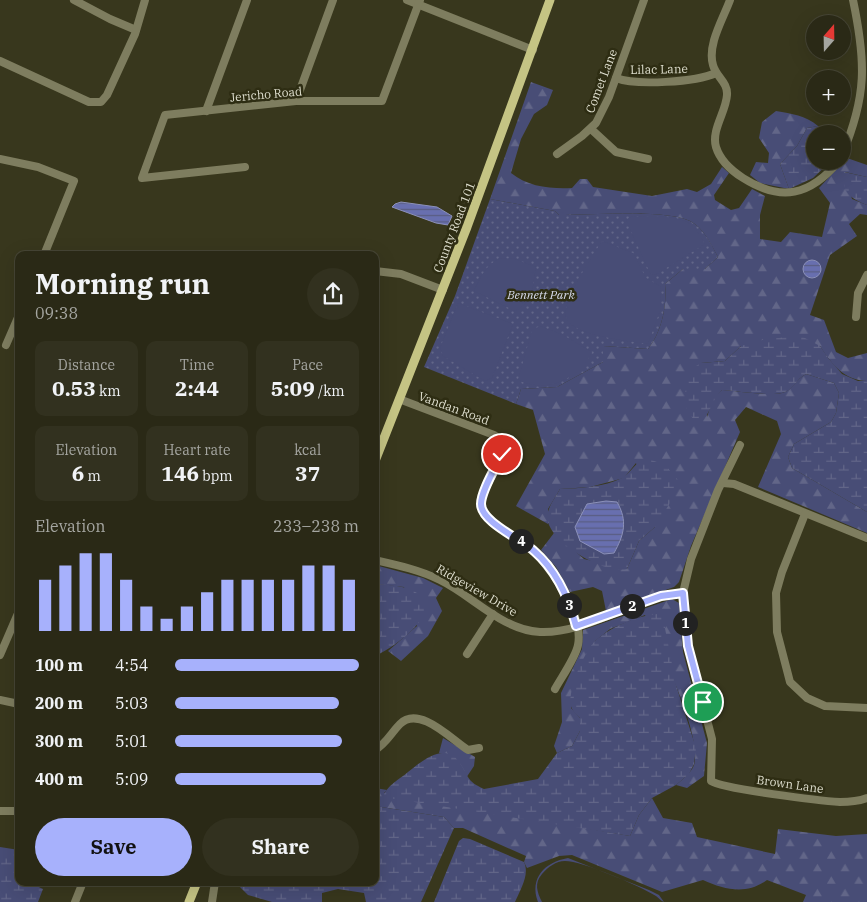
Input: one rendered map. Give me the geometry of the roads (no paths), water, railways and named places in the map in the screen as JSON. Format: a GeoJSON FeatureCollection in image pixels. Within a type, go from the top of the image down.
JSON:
{"type":"FeatureCollection","features":[{"type":"Feature","properties":{"kind":"main road","name":"County Road 101"},"geometry":{"type":"LineString","coordinates":[[379,441],[399,399],[443,290],[550,0]]}},
{"type":"Feature","properties":{"kind":"main road"},"geometry":{"type":"LineString","coordinates":[[189,902],[196,886]]}},
{"type":"Feature","properties":{"kind":"street"},"geometry":{"type":"LineString","coordinates":[[74,0],[110,20],[136,30]]}},
{"type":"Feature","properties":{"kind":"street"},"geometry":{"type":"LineString","coordinates":[[0,61],[89,102],[101,102],[107,95],[136,30],[145,0]]}},
{"type":"Feature","properties":{"kind":"street"},"geometry":{"type":"LineString","coordinates":[[206,111],[247,0]]}},
{"type":"Feature","properties":{"kind":"street"},"geometry":{"type":"LineString","coordinates":[[296,101],[333,0]]}},
{"type":"Feature","properties":{"kind":"street"},"geometry":{"type":"LineString","coordinates":[[407,0],[419,2],[533,50]]}},
{"type":"Feature","properties":{"kind":"street","name":"Comet Lane"},"geometry":{"type":"LineString","coordinates":[[557,154],[591,129],[601,114],[644,0]]}},
{"type":"Feature","properties":{"kind":"street"},"geometry":{"type":"LineString","coordinates":[[730,0],[712,47],[712,58],[716,72],[725,83],[727,95],[715,144],[724,162],[739,175],[762,188],[792,193],[808,188],[829,170]]}},
{"type":"Feature","properties":{"kind":"street"},"geometry":{"type":"LineString","coordinates":[[851,129],[862,98],[864,86],[860,29],[853,0]]}},
{"type":"Feature","properties":{"kind":"street","name":"Jericho Road"},"geometry":{"type":"LineString","coordinates":[[245,167],[142,178],[165,115],[296,101],[382,101],[419,2]]}},
{"type":"Feature","properties":{"kind":"street","name":"Lilac Lane"},"geometry":{"type":"LineString","coordinates":[[616,78],[631,82],[693,80],[716,72]]}},
{"type":"Feature","properties":{"kind":"street"},"geometry":{"type":"LineString","coordinates":[[591,129],[616,152],[648,159]]}},
{"type":"Feature","properties":{"kind":"street"},"geometry":{"type":"LineString","coordinates":[[0,159],[38,167],[74,182],[46,251]]}},
{"type":"Feature","properties":{"kind":"street"},"geometry":{"type":"LineString","coordinates":[[379,271],[401,274],[443,290]]}},
{"type":"Feature","properties":{"kind":"street"},"geometry":{"type":"LineString","coordinates":[[856,317],[858,293],[867,275]]}},
{"type":"Feature","properties":{"kind":"street"},"geometry":{"type":"LineString","coordinates":[[6,345],[15,324]]}},
{"type":"Feature","properties":{"kind":"street","name":"Vandan Road"},"geometry":{"type":"LineString","coordinates":[[399,399],[501,439],[503,446],[502,454],[483,497],[483,510],[491,521],[526,544],[545,562],[564,592],[579,637],[577,649],[555,689]]}},
{"type":"Feature","properties":{"kind":"street"},"geometry":{"type":"LineString","coordinates":[[683,593],[691,559],[740,445]]}},
{"type":"Feature","properties":{"kind":"street"},"geometry":{"type":"LineString","coordinates":[[723,483],[734,484],[867,538]]}},
{"type":"Feature","properties":{"kind":"street"},"geometry":{"type":"LineString","coordinates":[[805,514],[782,572],[776,594],[777,632],[790,682],[807,698],[825,706],[867,708]]}},
{"type":"Feature","properties":{"kind":"street","name":"Ridgeview Drive"},"geometry":{"type":"LineString","coordinates":[[379,561],[420,571],[440,580],[493,614],[531,631],[549,632],[576,626],[661,596],[683,593]]}},
{"type":"Feature","properties":{"kind":"street","name":"Brown Lane"},"geometry":{"type":"LineString","coordinates":[[683,593],[688,646],[712,739],[711,781],[728,786],[830,801],[849,802],[867,798]]}},
{"type":"Feature","properties":{"kind":"street"},"geometry":{"type":"LineString","coordinates":[[467,654],[493,614]]}},
{"type":"Feature","properties":{"kind":"street"},"geometry":{"type":"LineString","coordinates":[[0,655],[15,620]]}},
{"type":"Feature","properties":{"kind":"street"},"geometry":{"type":"LineString","coordinates":[[0,700],[15,703]]}},
{"type":"Feature","properties":{"kind":"street"},"geometry":{"type":"LineString","coordinates":[[379,747],[403,721],[415,718],[427,721],[468,750],[479,748]]}},
{"type":"Feature","properties":{"kind":"street"},"geometry":{"type":"LineString","coordinates":[[0,811],[15,811]]}},
{"type":"Feature","properties":{"kind":"street"},"geometry":{"type":"LineString","coordinates":[[75,902],[82,886]]}},
{"type":"Feature","properties":{"kind":"street"},"geometry":{"type":"LineString","coordinates":[[212,902],[214,886]]}},
{"type":"Feature","properties":{"kind":"park label","name":"Bennett Park"},"geometry":{"type":"Point","coordinates":[541,294]}}]}
